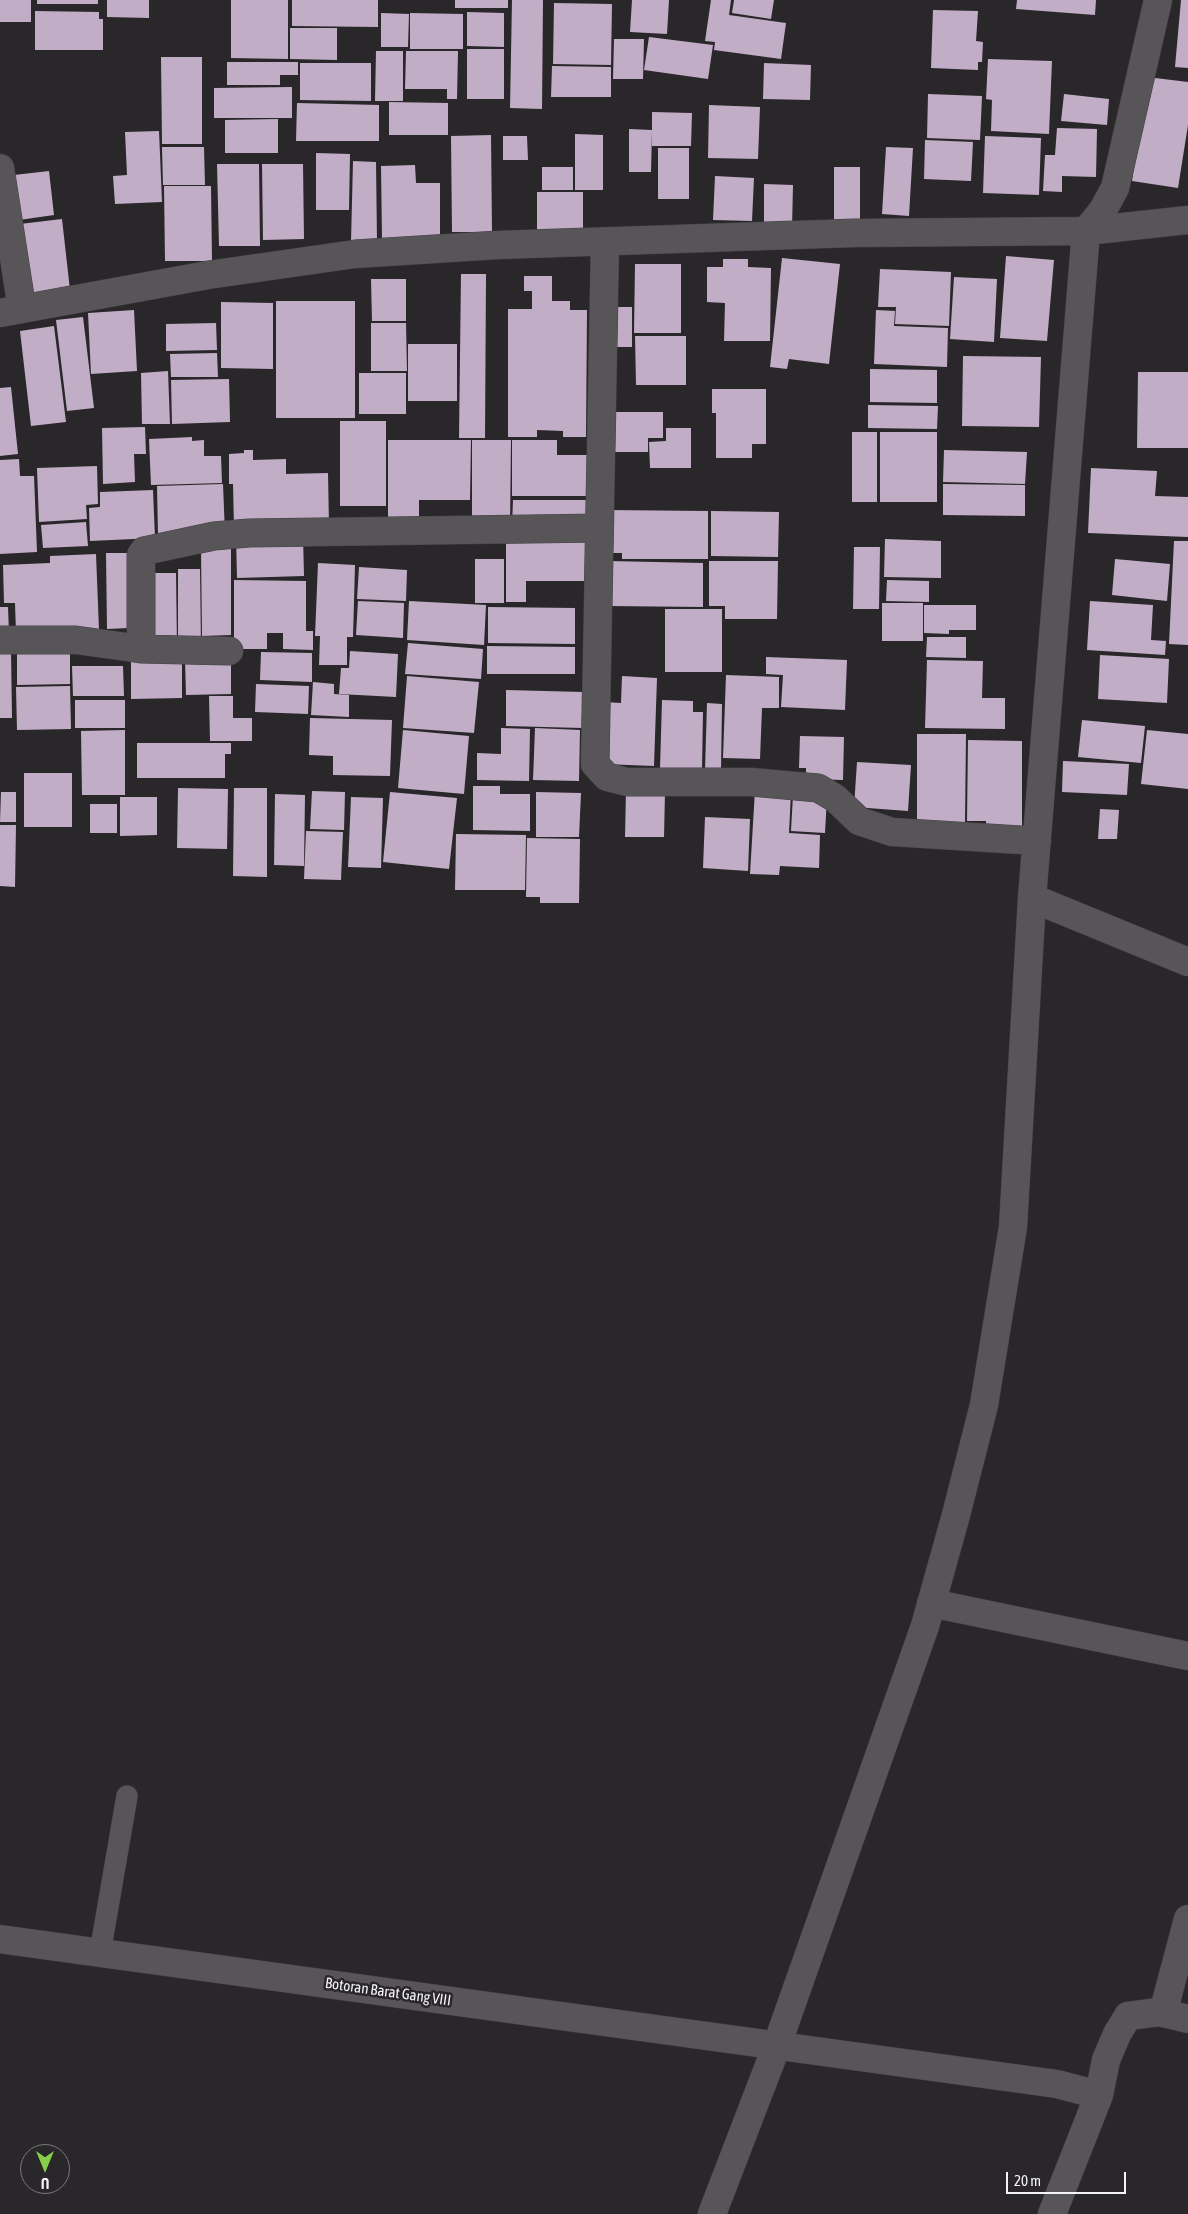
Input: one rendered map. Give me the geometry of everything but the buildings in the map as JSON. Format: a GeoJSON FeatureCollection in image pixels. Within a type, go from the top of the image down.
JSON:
{"type":"FeatureCollection","features":[{"type":"Feature","properties":{"kind":"street"},"geometry":{"type":"LineString","coordinates":[[712,2214],[777,2045],[931,1603],[984,1405],[1013,1227],[1032,898],[1086,231],[1103,210],[1115,188],[1158,0]]}},
{"type":"Feature","properties":{"kind":"street"},"geometry":{"type":"LineString","coordinates":[[0,168],[11,311],[208,275],[355,254],[498,245],[854,233],[1086,231],[1188,220]]}},
{"type":"Feature","properties":{"kind":"street"},"geometry":{"type":"LineString","coordinates":[[604,242],[595,764],[606,777],[627,782],[751,782],[818,788],[835,798],[859,821],[892,832],[1037,841]]}},
{"type":"Feature","properties":{"kind":"street"},"geometry":{"type":"LineString","coordinates":[[141,648],[141,556],[144,552],[214,536],[249,533],[598,528]]}},
{"type":"Feature","properties":{"kind":"street"},"geometry":{"type":"LineString","coordinates":[[0,640],[76,640],[141,648],[229,651]]}},
{"type":"Feature","properties":{"kind":"street"},"geometry":{"type":"LineString","coordinates":[[1032,898],[1188,962]]}},
{"type":"Feature","properties":{"kind":"street"},"geometry":{"type":"LineString","coordinates":[[931,1603],[1188,1656]]}},
{"type":"Feature","properties":{"kind":"street"},"geometry":{"type":"LineString","coordinates":[[1052,2214],[1099,2095],[1106,2060],[1117,2034],[1128,2016],[1159,2012],[1176,2016],[1188,1919]]}},
{"type":"Feature","properties":{"kind":"street","name":"Botoran Barat Gang VIII"},"geometry":{"type":"LineString","coordinates":[[0,1939],[1056,2084],[1099,2095]]}},
{"type":"Feature","properties":{"kind":"lane"},"geometry":{"type":"LineString","coordinates":[[100,1952],[127,1796]]}}]}
